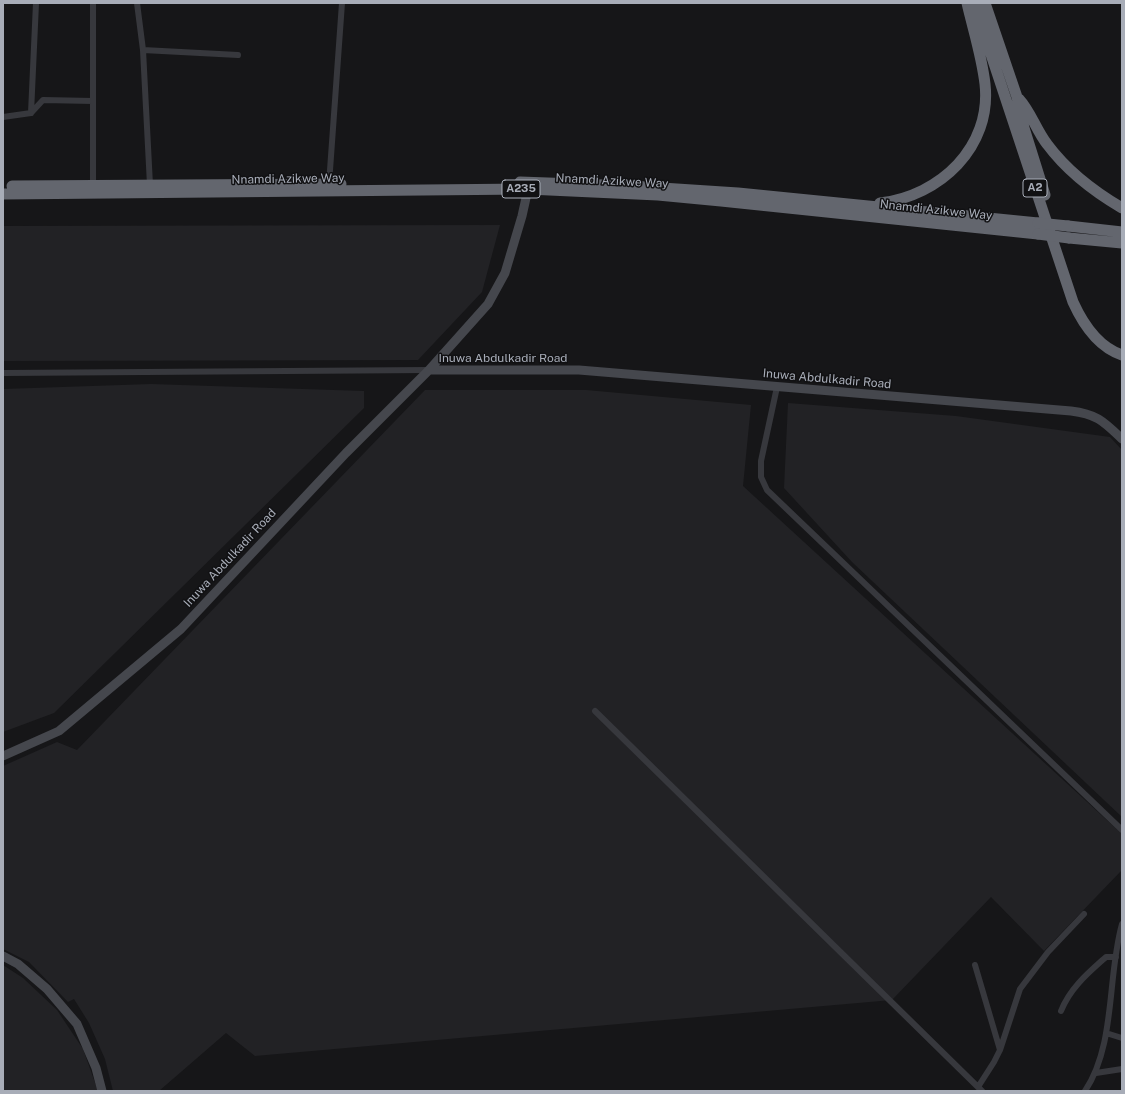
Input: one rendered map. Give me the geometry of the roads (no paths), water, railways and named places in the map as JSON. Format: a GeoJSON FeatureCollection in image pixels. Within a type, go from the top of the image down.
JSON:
{"type":"FeatureCollection","features":[{"type":"Feature","properties":{"kind":"highway"},"geometry":{"type":"LineString","coordinates":[[861,206],[906,198],[928,188],[940,181],[960,163],[972,144],[982,119],[985,84],[967,3]]}},
{"type":"Feature","properties":{"kind":"highway","name":"A2"},"geometry":{"type":"LineString","coordinates":[[974,3],[1073,302],[1079,315],[1094,336],[1114,353],[1122,355]]}},
{"type":"Feature","properties":{"kind":"highway"},"geometry":{"type":"LineString","coordinates":[[985,3],[1017,97],[1024,128],[1076,292],[1098,330],[1108,340],[1122,347]]}},
{"type":"Feature","properties":{"kind":"highway"},"geometry":{"type":"LineString","coordinates":[[1017,97],[1046,144],[1065,165],[1086,185],[1122,208]]}},
{"type":"Feature","properties":{"kind":"highway","name":"Nnamdi Azikwe Way"},"geometry":{"type":"LineString","coordinates":[[3,186],[329,184],[631,186],[861,206],[1038,229],[1069,238],[1108,241],[1122,244]]}},
{"type":"Feature","properties":{"kind":"highway","name":"Nnamdi Azikwe Way"},"geometry":{"type":"LineString","coordinates":[[3,194],[528,185],[721,200],[1038,229],[1068,226],[1122,232]]}},
{"type":"Feature","properties":{"kind":"street"},"geometry":{"type":"LineString","coordinates":[[31,113],[36,3]]}},
{"type":"Feature","properties":{"kind":"street"},"geometry":{"type":"LineString","coordinates":[[93,3],[93,186]]}},
{"type":"Feature","properties":{"kind":"street"},"geometry":{"type":"LineString","coordinates":[[137,3],[143,50],[150,185]]}},
{"type":"Feature","properties":{"kind":"street"},"geometry":{"type":"LineString","coordinates":[[329,184],[342,3]]}},
{"type":"Feature","properties":{"kind":"street"},"geometry":{"type":"LineString","coordinates":[[143,50],[238,54]]}},
{"type":"Feature","properties":{"kind":"street"},"geometry":{"type":"LineString","coordinates":[[3,117],[31,113],[43,100],[93,101]]}},
{"type":"Feature","properties":{"kind":"street"},"geometry":{"type":"LineString","coordinates":[[3,373],[429,370],[488,304],[505,273],[522,216],[528,185]]}},
{"type":"Feature","properties":{"kind":"street","name":"Inuwa Abdulkadir Road"},"geometry":{"type":"LineString","coordinates":[[3,756],[59,731],[181,629],[346,452],[429,370],[579,370],[1088,413],[1104,422],[1122,439]]}},
{"type":"Feature","properties":{"kind":"street"},"geometry":{"type":"LineString","coordinates":[[777,387],[761,461],[761,477],[767,490],[1122,830]]}},
{"type":"Feature","properties":{"kind":"street"},"geometry":{"type":"LineString","coordinates":[[595,711],[980,1089],[1000,1050],[1020,989],[1048,952],[1084,914]]}},
{"type":"Feature","properties":{"kind":"street"},"geometry":{"type":"LineString","coordinates":[[1085,1091],[1096,1073],[1106,1033],[1122,924]]}},
{"type":"Feature","properties":{"kind":"street"},"geometry":{"type":"LineString","coordinates":[[3,956],[18,964],[48,989],[77,1024],[96,1068],[102,1091]]}},
{"type":"Feature","properties":{"kind":"street"},"geometry":{"type":"LineString","coordinates":[[1061,1011],[1067,997],[1084,978],[1106,957],[1116,957]]}},
{"type":"Feature","properties":{"kind":"street"},"geometry":{"type":"LineString","coordinates":[[975,965],[1000,1050]]}},
{"type":"Feature","properties":{"kind":"street"},"geometry":{"type":"LineString","coordinates":[[1106,1033],[1122,1038]]}},
{"type":"Feature","properties":{"kind":"street"},"geometry":{"type":"LineString","coordinates":[[1096,1073],[1122,1069]]}}]}
